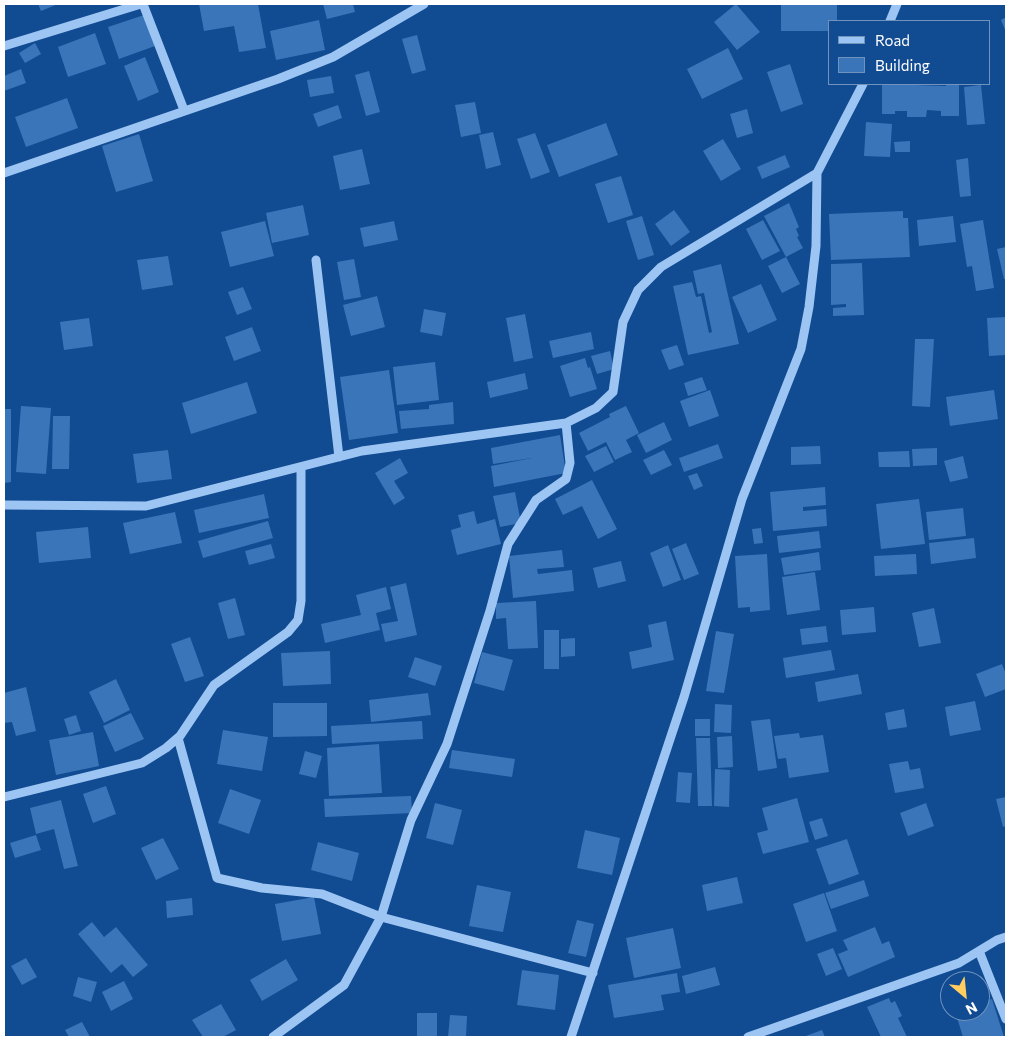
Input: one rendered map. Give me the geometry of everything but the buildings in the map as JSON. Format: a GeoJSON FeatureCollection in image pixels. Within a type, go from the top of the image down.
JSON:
{"type":"FeatureCollection","features":[{"type":"Feature","properties":{"kind":"street"},"geometry":{"type":"LineString","coordinates":[[4,46],[142,4],[184,110]]}},
{"type":"Feature","properties":{"kind":"street"},"geometry":{"type":"LineString","coordinates":[[4,173],[278,79],[333,57],[424,4]]}},
{"type":"Feature","properties":{"kind":"street"},"geometry":{"type":"LineString","coordinates":[[890,20],[896,4]]}},
{"type":"Feature","properties":{"kind":"street"},"geometry":{"type":"LineString","coordinates":[[571,1037],[684,696],[742,499],[801,349],[809,307],[816,246],[817,173],[862,85]]}},
{"type":"Feature","properties":{"kind":"street"},"geometry":{"type":"LineString","coordinates":[[4,504],[146,506],[362,451],[566,424],[596,408],[613,392],[623,322],[638,290],[661,267],[817,173]]}},
{"type":"Feature","properties":{"kind":"street"},"geometry":{"type":"LineString","coordinates":[[316,260],[339,457]]}},
{"type":"Feature","properties":{"kind":"street"},"geometry":{"type":"LineString","coordinates":[[273,1037],[344,985],[382,917],[411,820],[447,744],[490,611],[508,544],[536,500],[566,479],[570,464],[566,424]]}},
{"type":"Feature","properties":{"kind":"street"},"geometry":{"type":"LineString","coordinates":[[4,797],[142,763],[178,738],[214,685],[288,632],[298,620],[301,601],[301,467]]}},
{"type":"Feature","properties":{"kind":"street"},"geometry":{"type":"LineString","coordinates":[[178,738],[217,878],[262,888],[322,894],[382,917],[593,974]]}},
{"type":"Feature","properties":{"kind":"street"},"geometry":{"type":"LineString","coordinates":[[748,1037],[959,963],[1006,937]]}},
{"type":"Feature","properties":{"kind":"street"},"geometry":{"type":"LineString","coordinates":[[979,951],[1006,1019]]}}]}
